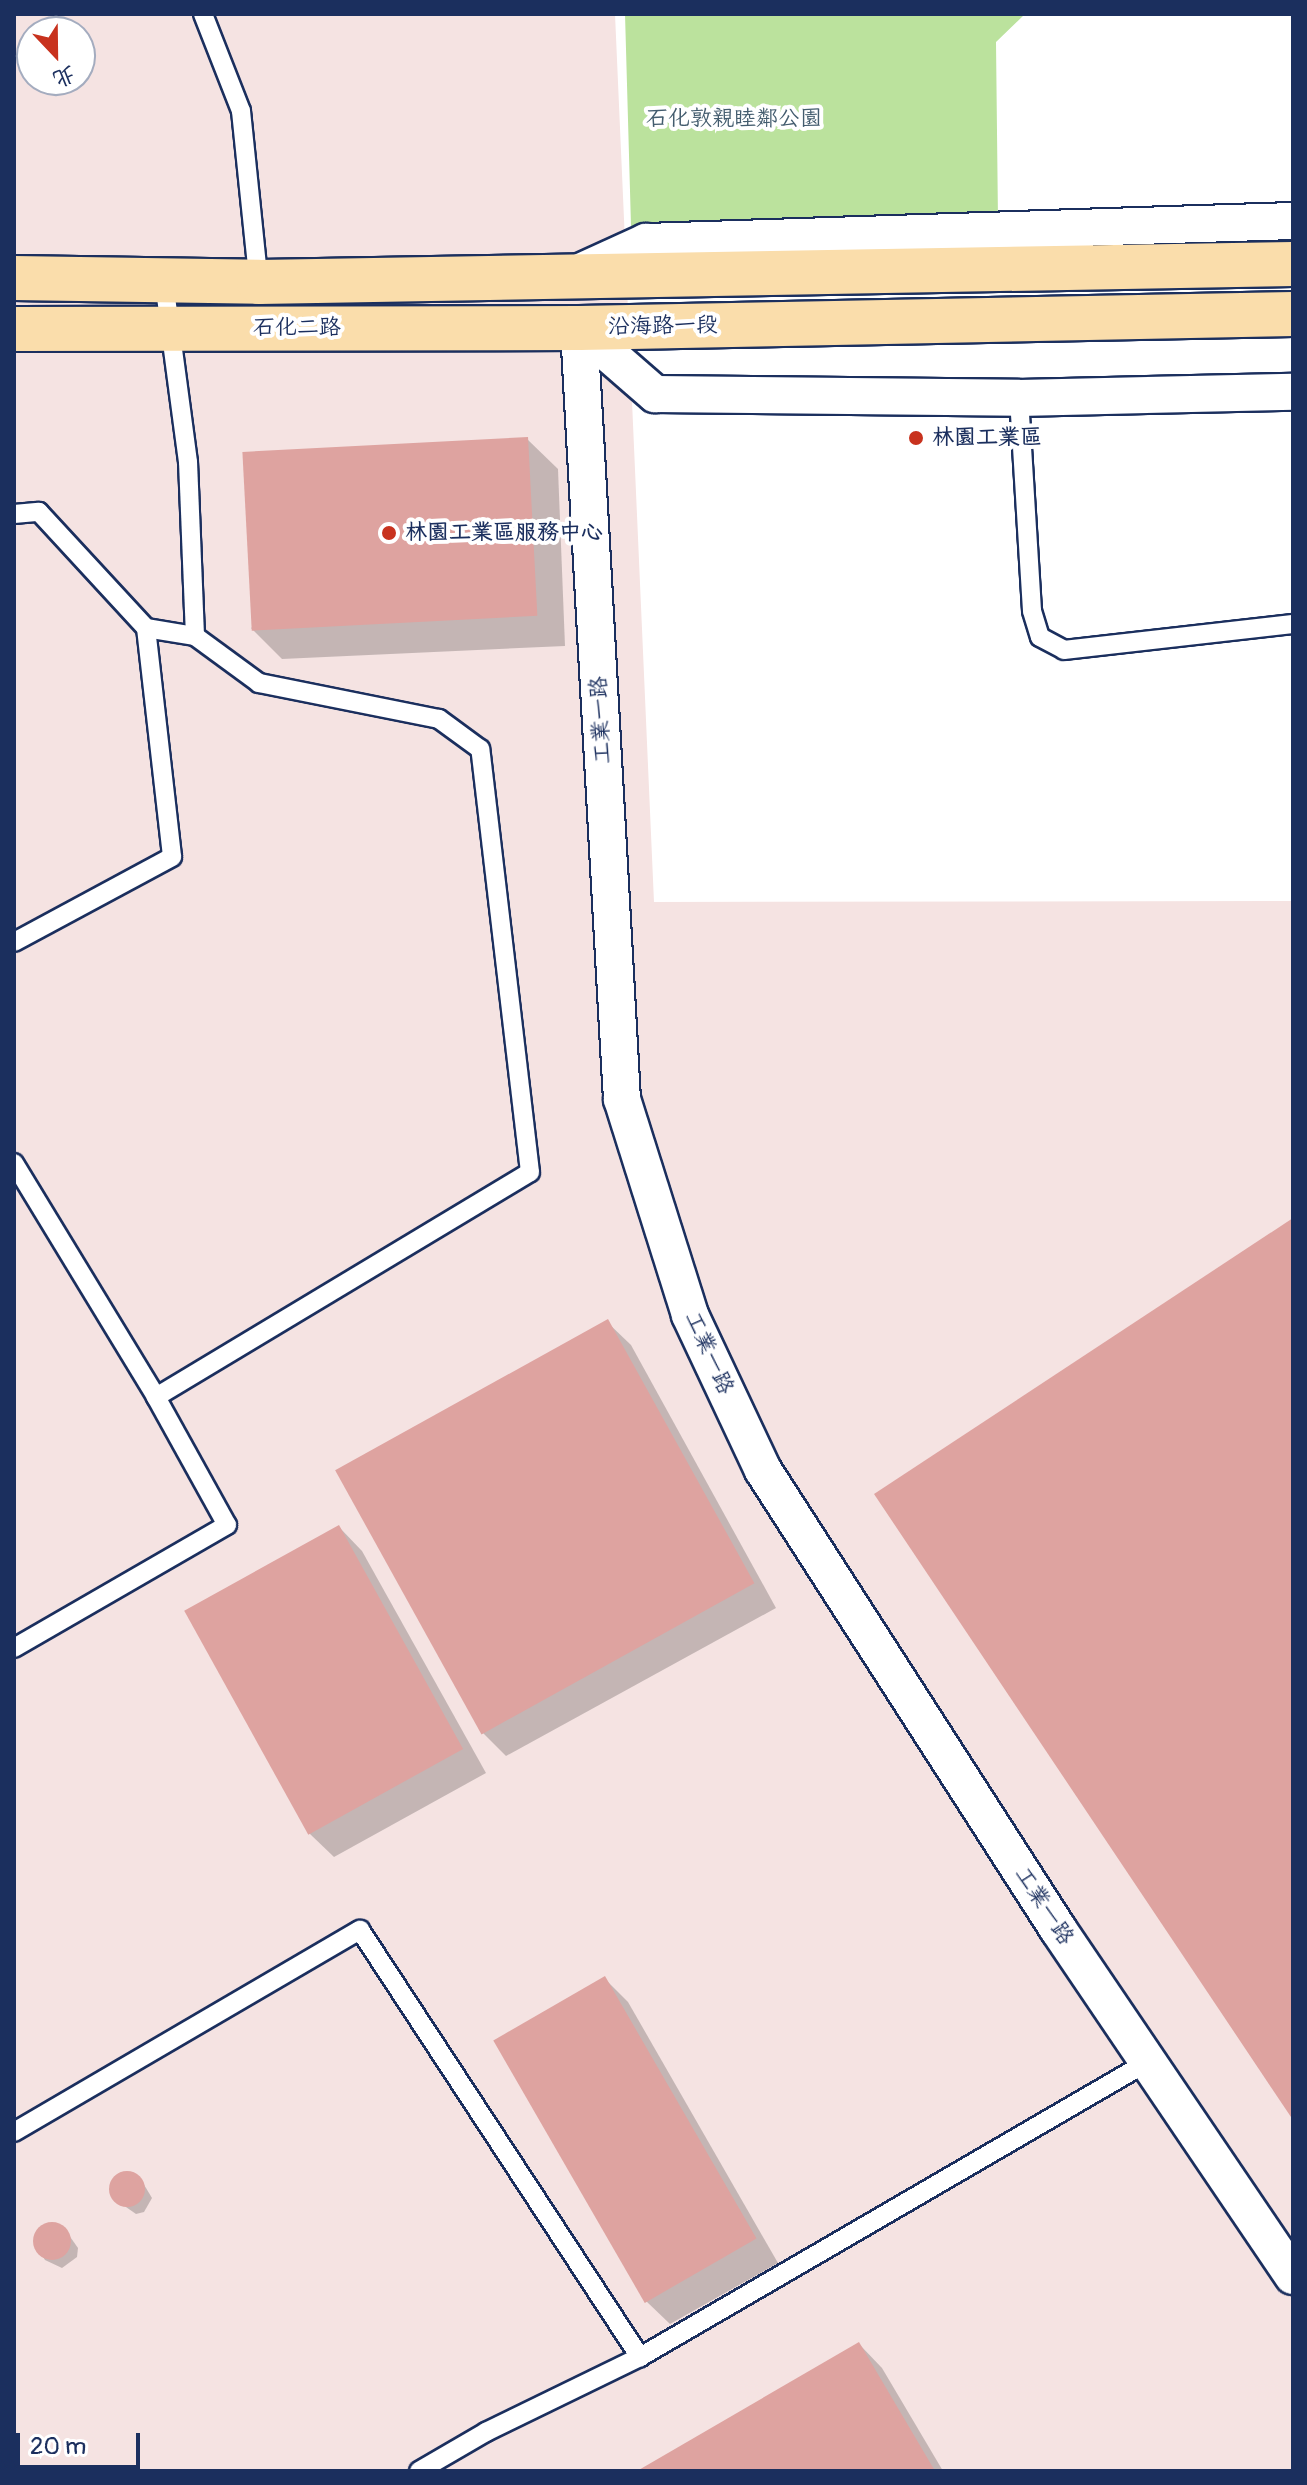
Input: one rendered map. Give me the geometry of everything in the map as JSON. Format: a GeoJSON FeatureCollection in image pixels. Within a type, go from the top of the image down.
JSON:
{"type":"FeatureCollection","features":[{"type":"Feature","properties":{"kind":"main road"},"geometry":{"type":"LineString","coordinates":[[577,305],[1293,264]]}},
{"type":"Feature","properties":{"kind":"main road","name":"石化二路"},"geometry":{"type":"LineString","coordinates":[[14,278],[164,281],[261,305],[577,305]]}},
{"type":"Feature","properties":{"kind":"main road","name":"石化二路"},"geometry":{"type":"LineString","coordinates":[[14,329],[169,328],[261,305]]}},
{"type":"Feature","properties":{"kind":"main road","name":"沿海路一段"},"geometry":{"type":"LineString","coordinates":[[577,305],[1293,314]]}},
{"type":"Feature","properties":{"kind":"street"},"geometry":{"type":"LineString","coordinates":[[577,305],[646,242],[1293,221]]}},
{"type":"Feature","properties":{"kind":"street","name":"沿海路一段"},"geometry":{"type":"LineString","coordinates":[[577,305],[655,394],[1019,398],[1293,392]]}},
{"type":"Feature","properties":{"kind":"street","name":"工業一路"},"geometry":{"type":"LineString","coordinates":[[577,305],[622,1099],[690,1315],[763,1470],[1058,1929],[1293,2276]]}},
{"type":"Feature","properties":{"kind":"lane"},"geometry":{"type":"LineString","coordinates":[[203,14],[241,111],[261,305]]}},
{"type":"Feature","properties":{"kind":"lane"},"geometry":{"type":"LineString","coordinates":[[164,281],[188,462],[195,636]]}},
{"type":"Feature","properties":{"kind":"lane"},"geometry":{"type":"LineString","coordinates":[[1019,398],[1032,611],[1040,637],[1064,650],[1293,624]]}},
{"type":"Feature","properties":{"kind":"lane"},"geometry":{"type":"LineString","coordinates":[[14,514],[39,512],[146,628],[172,857],[14,942]]}},
{"type":"Feature","properties":{"kind":"lane"},"geometry":{"type":"LineString","coordinates":[[146,628],[195,636],[259,683],[439,719],[480,749],[530,1172],[156,1397]]}},
{"type":"Feature","properties":{"kind":"lane"},"geometry":{"type":"LineString","coordinates":[[14,1163],[156,1397],[227,1525],[14,1648]]}},
{"type":"Feature","properties":{"kind":"lane"},"geometry":{"type":"LineString","coordinates":[[14,2132],[360,1930],[640,2357]]}},
{"type":"Feature","properties":{"kind":"lane"},"geometry":{"type":"LineString","coordinates":[[419,2471],[486,2432],[640,2357],[1149,2061]]}},
{"type":"Feature","properties":{"kind":"shaded area"},"geometry":{"type":"Polygon","coordinates":[[[14,14],[615,14],[654,902],[1293,901],[1293,2471],[14,2471],[14,14]]]}},
{"type":"Feature","properties":{"kind":"green space","name":"石化敦親睦鄰公園"},"geometry":{"type":"Polygon","coordinates":[[[625,14],[1025,14],[996,42],[998,221],[631,226],[625,14]]]}},
{"type":"Feature","properties":{"kind":"building","name":"林園工業區服務中心"},"geometry":{"type":"Polygon","coordinates":[[[528,437],[537,616],[252,631],[242,452],[528,437]]]}},
{"type":"Feature","properties":{"kind":"building"},"geometry":{"type":"Polygon","coordinates":[[[1293,1218],[1293,2120],[874,1494],[1293,1218]]]}},
{"type":"Feature","properties":{"kind":"building"},"geometry":{"type":"Polygon","coordinates":[[[608,1319],[754,1583],[482,1734],[335,1470],[608,1319]]]}},
{"type":"Feature","properties":{"kind":"building"},"geometry":{"type":"Polygon","coordinates":[[[339,1525],[463,1749],[308,1835],[184,1611],[339,1525]]]}},
{"type":"Feature","properties":{"kind":"building"},"geometry":{"type":"Polygon","coordinates":[[[605,1976],[756,2238],[645,2303],[493,2040],[605,1976]]]}},
{"type":"Feature","properties":{"kind":"building"},"geometry":{"type":"Polygon","coordinates":[[[127,2171],[140,2176],[145,2189],[140,2202],[127,2207],[114,2202],[109,2189],[114,2176],[127,2171]]]}},
{"type":"Feature","properties":{"kind":"building"},"geometry":{"type":"Polygon","coordinates":[[[52,2222],[66,2227],[71,2241],[66,2255],[52,2260],[38,2255],[33,2241],[38,2227],[52,2222]]]}},
{"type":"Feature","properties":{"kind":"building"},"geometry":{"type":"Polygon","coordinates":[[[859,2342],[935,2471],[637,2471],[859,2342]]]}},
{"type":"Feature","properties":{"kind":"place","name":"林園工業區"},"geometry":{"type":"Point","coordinates":[916,438]}},
{"type":"Feature","properties":{"kind":"place","name":"林園工業區服務中心"},"geometry":{"type":"Point","coordinates":[389,533]}}]}
